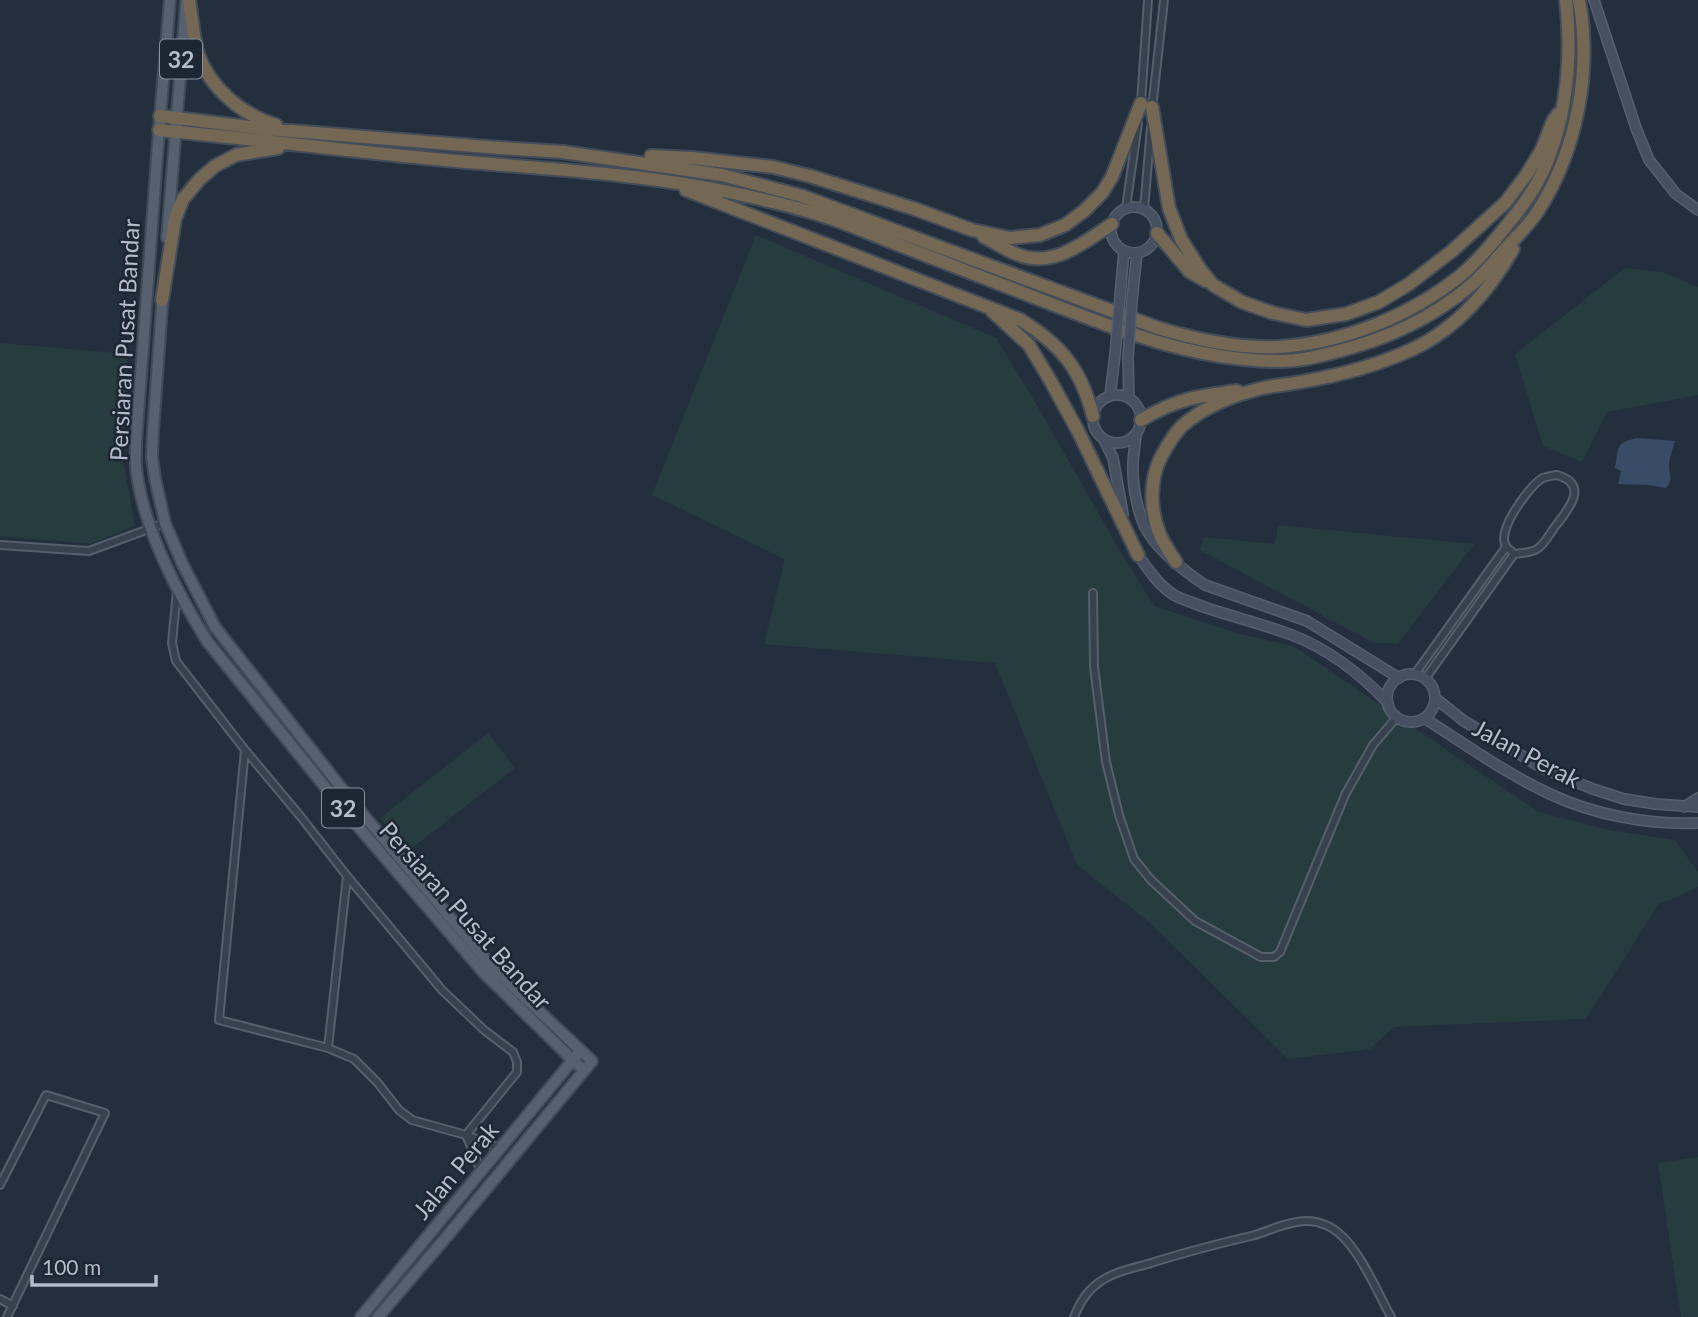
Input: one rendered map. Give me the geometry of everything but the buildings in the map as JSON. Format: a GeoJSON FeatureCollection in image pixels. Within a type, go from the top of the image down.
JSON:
{"type":"FeatureCollection","features":[{"type":"Feature","properties":{"kind":"highway"},"geometry":{"type":"LineString","coordinates":[[188,0],[198,54],[215,85],[243,111],[302,132]]}},
{"type":"Feature","properties":{"kind":"highway"},"geometry":{"type":"LineString","coordinates":[[563,152],[722,175],[802,196],[1158,328],[1212,342],[1280,347],[1336,338],[1372,326],[1432,296],[1460,275],[1491,245],[1516,215],[1538,182],[1548,160],[1564,107],[1569,55],[1566,0]]}},
{"type":"Feature","properties":{"kind":"highway"},"geometry":{"type":"LineString","coordinates":[[159,130],[656,179],[737,194],[821,215],[1162,344],[1223,356],[1279,362],[1306,359],[1351,348],[1395,333],[1421,319],[1473,284],[1525,227],[1537,212],[1554,181],[1574,131],[1583,56],[1579,0]]}},
{"type":"Feature","properties":{"kind":"highway"},"geometry":{"type":"LineString","coordinates":[[160,116],[302,132],[500,148],[692,158],[773,167],[915,209],[972,230],[1010,239],[1041,235],[1065,225],[1084,211],[1102,193],[1112,177],[1147,105]]}},
{"type":"Feature","properties":{"kind":"highway"},"geometry":{"type":"LineString","coordinates":[[1147,105],[1169,208],[1181,239],[1213,285]]}},
{"type":"Feature","properties":{"kind":"highway"},"geometry":{"type":"LineString","coordinates":[[1157,233],[1190,272],[1242,302],[1273,313],[1306,320],[1346,314],[1379,302],[1409,284],[1506,202],[1527,174],[1542,149],[1553,121],[1564,107]]}},
{"type":"Feature","properties":{"kind":"highway"},"geometry":{"type":"LineString","coordinates":[[162,300],[175,219],[183,199],[199,180],[215,166],[236,155],[300,146]]}},
{"type":"Feature","properties":{"kind":"highway"},"geometry":{"type":"LineString","coordinates":[[656,179],[1021,320],[1039,331],[1061,351],[1087,393],[1093,416]]}},
{"type":"Feature","properties":{"kind":"highway"},"geometry":{"type":"LineString","coordinates":[[972,230],[1016,254],[1041,259],[1068,252],[1112,224]]}},
{"type":"Feature","properties":{"kind":"highway"},"geometry":{"type":"LineString","coordinates":[[1141,420],[1181,400],[1307,381],[1352,370],[1412,349],[1434,337],[1463,315],[1496,276],[1525,227]]}},
{"type":"Feature","properties":{"kind":"highway"},"geometry":{"type":"LineString","coordinates":[[986,306],[1029,345],[1078,431],[1138,555]]}},
{"type":"Feature","properties":{"kind":"highway"},"geometry":{"type":"LineString","coordinates":[[1176,562],[1160,536],[1152,491],[1157,467],[1168,444],[1181,427],[1200,413],[1262,388]]}},
{"type":"Feature","properties":{"kind":"main road","name":"Persiaran Pusat Bandar"},"geometry":{"type":"LineString","coordinates":[[170,0],[136,442],[137,475],[150,528],[177,588],[207,641],[343,809],[484,973],[584,1071]]}},
{"type":"Feature","properties":{"kind":"main road","name":"Persiaran Pusat Bandar"},"geometry":{"type":"LineString","coordinates":[[188,0],[174,132],[152,457],[165,523],[215,627],[279,710],[350,799],[492,967],[592,1061]]}},
{"type":"Feature","properties":{"kind":"main road"},"geometry":{"type":"LineString","coordinates":[[1594,0],[1649,160],[1676,194],[1698,210]]}},
{"type":"Feature","properties":{"kind":"main road"},"geometry":{"type":"LineString","coordinates":[[1126,208],[1144,209],[1154,219],[1157,233],[1151,247],[1137,253],[1124,251],[1113,240],[1112,224],[1126,208]]}},
{"type":"Feature","properties":{"kind":"main road"},"geometry":{"type":"LineString","coordinates":[[1110,397],[1124,251]]}},
{"type":"Feature","properties":{"kind":"main road"},"geometry":{"type":"LineString","coordinates":[[1129,398],[1128,359],[1137,253]]}},
{"type":"Feature","properties":{"kind":"main road"},"geometry":{"type":"LineString","coordinates":[[1388,703],[1390,689],[1399,678],[1409,674],[1425,679],[1432,687],[1435,698],[1434,706],[1424,718],[1410,722],[1397,717],[1367,681],[1295,636],[1175,596],[1158,582],[1138,555],[1122,512],[1113,458],[1095,429],[1093,416],[1099,404],[1116,395],[1129,398],[1138,407],[1141,420],[1136,435],[1132,472],[1144,525],[1159,547],[1205,585],[1307,621],[1399,678]]}},
{"type":"Feature","properties":{"kind":"main road"},"geometry":{"type":"LineString","coordinates":[[1104,440],[1124,443],[1136,435]]}},
{"type":"Feature","properties":{"kind":"main road","name":"Jalan Perak"},"geometry":{"type":"LineString","coordinates":[[1435,698],[1464,721],[1544,769],[1624,799],[1698,807]]}},
{"type":"Feature","properties":{"kind":"main road","name":"Jalan Perak"},"geometry":{"type":"LineString","coordinates":[[1424,718],[1503,769],[1551,795],[1622,817],[1698,823]]}},
{"type":"Feature","properties":{"kind":"main road"},"geometry":{"type":"LineString","coordinates":[[1684,807],[1698,798]]}},
{"type":"Feature","properties":{"kind":"main road"},"geometry":{"type":"LineString","coordinates":[[1685,824],[1698,830]]}},
{"type":"Feature","properties":{"kind":"main road","name":"Jalan Perak"},"geometry":{"type":"LineString","coordinates":[[361,1317],[581,1050]]}},
{"type":"Feature","properties":{"kind":"main road","name":"Jalan Perak"},"geometry":{"type":"LineString","coordinates":[[379,1317],[592,1061]]}},
{"type":"Feature","properties":{"kind":"main road"},"geometry":{"type":"LineString","coordinates":[[478,1175],[490,1172],[499,1174]]}},
{"type":"Feature","properties":{"kind":"street"},"geometry":{"type":"LineString","coordinates":[[1144,209],[1148,0]]}},
{"type":"Feature","properties":{"kind":"street"},"geometry":{"type":"LineString","coordinates":[[1126,208],[1147,105],[1164,0]]}},
{"type":"Feature","properties":{"kind":"street"},"geometry":{"type":"LineString","coordinates":[[1425,679],[1514,554],[1539,548],[1574,502],[1573,484],[1567,478],[1558,475],[1544,477],[1530,490],[1511,517],[1503,532],[1506,547],[1514,554]]}},
{"type":"Feature","properties":{"kind":"street"},"geometry":{"type":"LineString","coordinates":[[0,545],[89,551],[165,523]]}},
{"type":"Feature","properties":{"kind":"street"},"geometry":{"type":"LineString","coordinates":[[1415,674],[1506,547]]}},
{"type":"Feature","properties":{"kind":"street"},"geometry":{"type":"LineString","coordinates":[[177,588],[172,643],[176,661],[346,876],[442,990],[484,1030],[513,1052],[517,1072],[466,1135]]}},
{"type":"Feature","properties":{"kind":"street"},"geometry":{"type":"LineString","coordinates":[[1093,593],[1094,667],[1106,762],[1119,815],[1134,859],[1151,880],[1195,921],[1261,957],[1274,957],[1280,952],[1345,795],[1373,745],[1397,717]]}},
{"type":"Feature","properties":{"kind":"street"},"geometry":{"type":"LineString","coordinates":[[245,750],[219,1020],[328,1048],[354,1059],[399,1110],[412,1119],[466,1135],[500,1149]]}},
{"type":"Feature","properties":{"kind":"street"},"geometry":{"type":"LineString","coordinates":[[328,1048],[346,876]]}},
{"type":"Feature","properties":{"kind":"street"},"geometry":{"type":"LineString","coordinates":[[0,1185],[46,1095],[105,1113],[7,1317]]}},
{"type":"Feature","properties":{"kind":"street"},"geometry":{"type":"LineString","coordinates":[[466,1135],[478,1175]]}},
{"type":"Feature","properties":{"kind":"street"},"geometry":{"type":"LineString","coordinates":[[1074,1317],[1081,1300],[1093,1287],[1112,1275],[1282,1225],[1312,1221],[1340,1232],[1351,1244],[1391,1317]]}},
{"type":"Feature","properties":{"kind":"street"},"geometry":{"type":"LineString","coordinates":[[0,1299],[13,1306]]}},
{"type":"Feature","properties":{"kind":"green space"},"geometry":{"type":"Polygon","coordinates":[[[756,235],[996,338],[1154,606],[1240,634],[1293,646],[1539,812],[1609,830],[1675,840],[1698,872],[1698,887],[1658,905],[1586,1019],[1394,1027],[1370,1049],[1288,1059],[1148,921],[1077,865],[995,663],[764,644],[785,559],[652,495],[756,235]]]}},
{"type":"Feature","properties":{"kind":"green space"},"geometry":{"type":"Polygon","coordinates":[[[1625,268],[1662,272],[1698,287],[1698,395],[1607,412],[1582,462],[1543,446],[1515,354],[1625,268]]]}},
{"type":"Feature","properties":{"kind":"green space"},"geometry":{"type":"Polygon","coordinates":[[[0,343],[128,354],[123,460],[135,526],[90,544],[0,536],[0,343]]]}},
{"type":"Feature","properties":{"kind":"green space"},"geometry":{"type":"Polygon","coordinates":[[[1278,525],[1474,544],[1398,644],[1374,643],[1200,550],[1204,537],[1275,544],[1278,525]]]}},
{"type":"Feature","properties":{"kind":"green space"},"geometry":{"type":"Polygon","coordinates":[[[488,733],[515,768],[408,851],[405,850],[380,818],[488,733]]]}},
{"type":"Feature","properties":{"kind":"green space"},"geometry":{"type":"Polygon","coordinates":[[[1698,1157],[1698,1317],[1681,1317],[1658,1163],[1698,1157]]]}},
{"type":"Feature","properties":{"kind":"water"},"geometry":{"type":"Polygon","coordinates":[[[1637,438],[1675,441],[1669,463],[1670,480],[1666,488],[1618,484],[1621,471],[1615,468],[1619,447],[1624,442],[1637,438]]]}}]}
